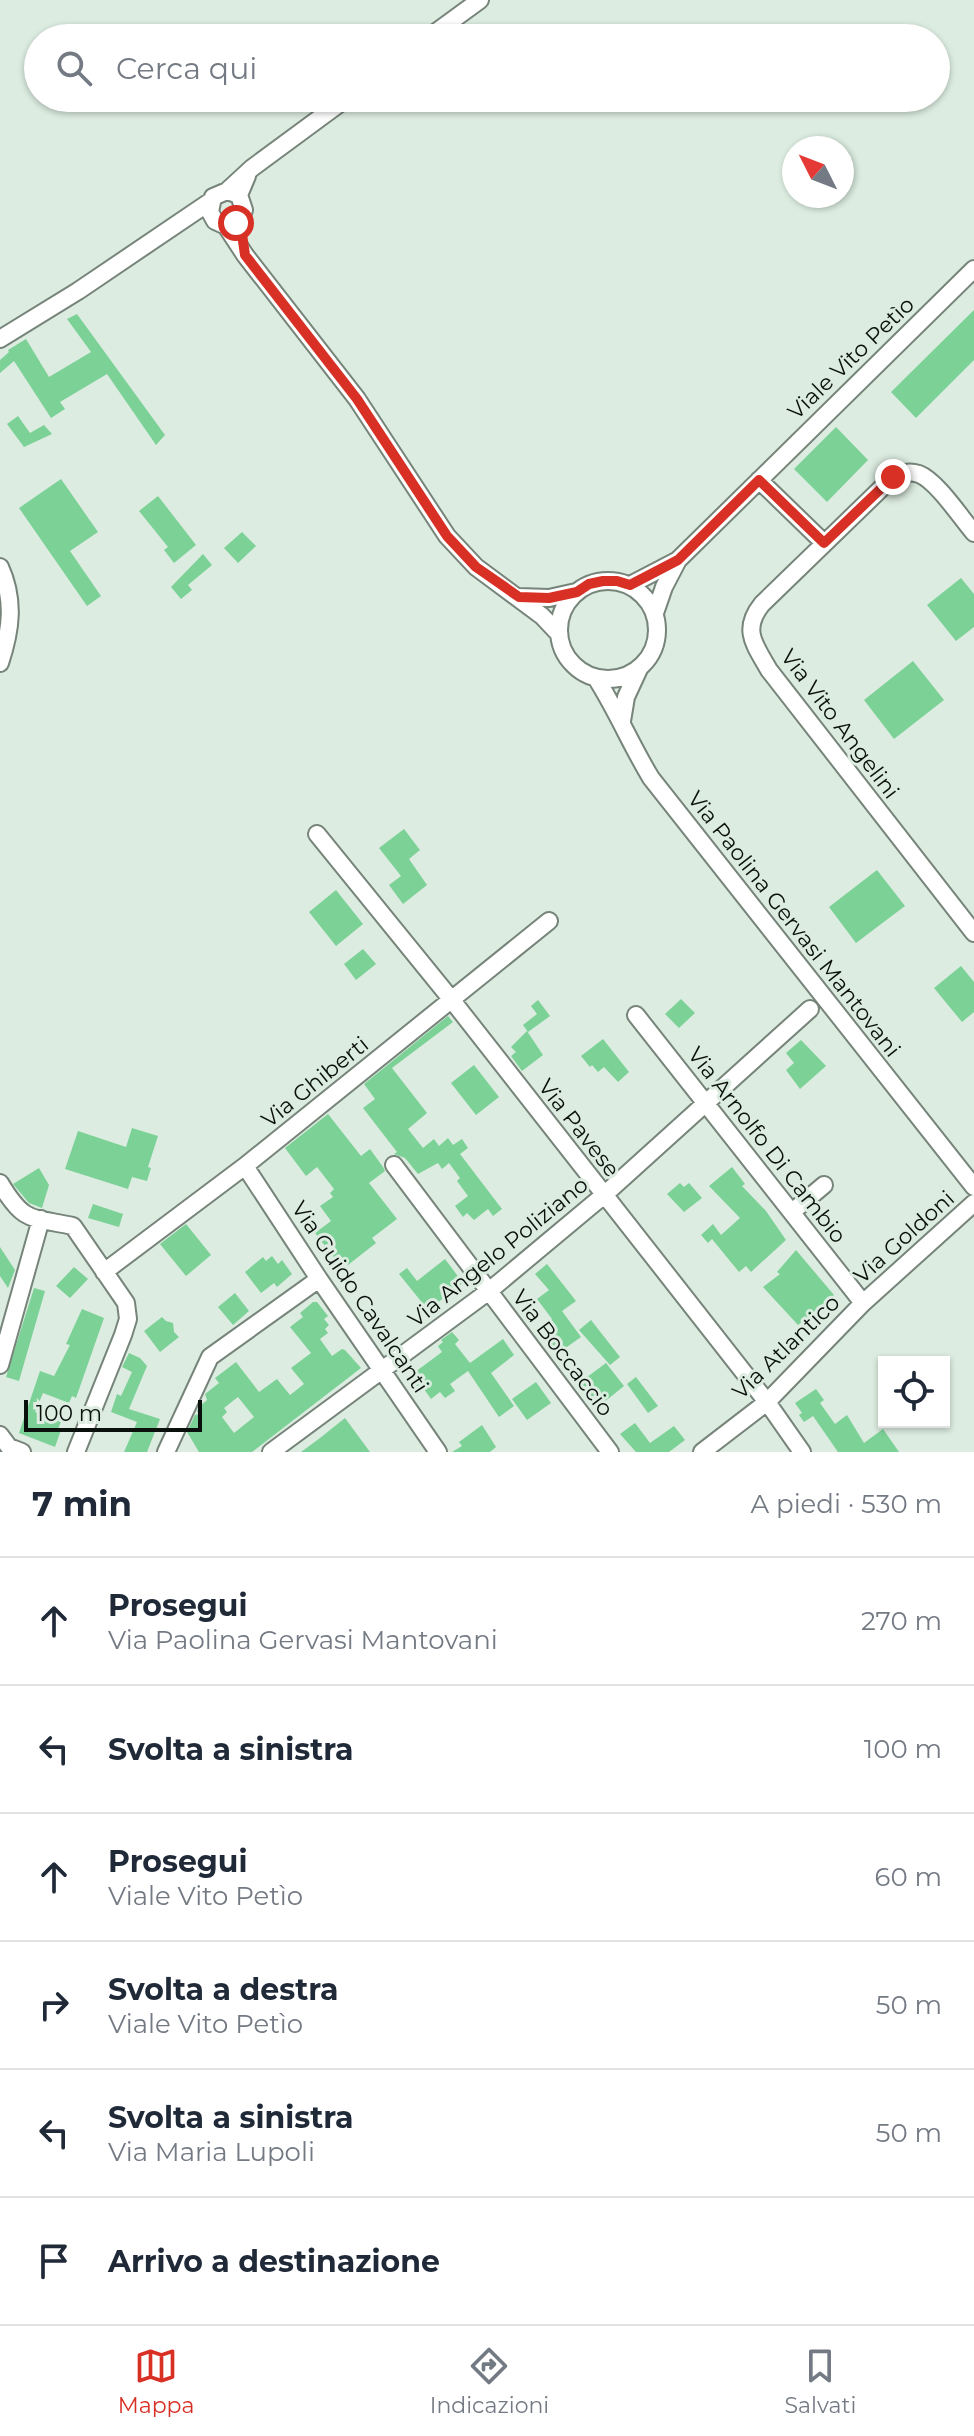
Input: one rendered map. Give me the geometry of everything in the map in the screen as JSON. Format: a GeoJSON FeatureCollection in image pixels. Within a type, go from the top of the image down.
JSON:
{"type":"FeatureCollection","features":[{"type":"Feature","properties":{"kind":"street"},"geometry":{"type":"LineString","coordinates":[[447,24],[480,0]]}},
{"type":"Feature","properties":{"kind":"street"},"geometry":{"type":"LineString","coordinates":[[328,112],[252,168],[233,193],[217,194],[222,216],[245,255],[357,399],[447,536],[476,567],[519,597],[559,634]]}},
{"type":"Feature","properties":{"kind":"street"},"geometry":{"type":"LineString","coordinates":[[0,339],[188,218],[222,216],[244,210],[233,193]]}},
{"type":"Feature","properties":{"kind":"street","name":"Viale Vito Petìo"},"geometry":{"type":"LineString","coordinates":[[678,560],[974,269]]}},
{"type":"Feature","properties":{"kind":"street","name":"Via Vito Angelini"},"geometry":{"type":"LineString","coordinates":[[974,533],[933,485],[921,475],[905,472],[881,486],[754,614],[750,637],[769,670],[974,933]]}},
{"type":"Feature","properties":{"kind":"street"},"geometry":{"type":"LineString","coordinates":[[759,480],[824,543]]}},
{"type":"Feature","properties":{"kind":"street"},"geometry":{"type":"LineString","coordinates":[[630,585],[678,560]]}},
{"type":"Feature","properties":{"kind":"street"},"geometry":{"type":"LineString","coordinates":[[622,721],[626,697],[639,669],[654,650],[657,638],[655,613],[678,560]]}},
{"type":"Feature","properties":{"kind":"street"},"geometry":{"type":"LineString","coordinates":[[0,567],[6,580],[12,612],[0,663]]}},
{"type":"Feature","properties":{"kind":"street"},"geometry":{"type":"LineString","coordinates":[[639,669],[618,679],[596,678],[582,672],[570,662],[562,649],[560,618],[567,602],[577,592],[589,584],[603,581],[630,585],[641,592],[655,613]]}},
{"type":"Feature","properties":{"kind":"street"},"geometry":{"type":"LineString","coordinates":[[519,597],[549,598],[577,592]]}},
{"type":"Feature","properties":{"kind":"street","name":"Via Paolina Gervasi Mantovani"},"geometry":{"type":"LineString","coordinates":[[596,678],[651,778],[974,1187]]}},
{"type":"Feature","properties":{"kind":"street","name":"Via Pavese"},"geometry":{"type":"LineString","coordinates":[[317,834],[451,999],[767,1402],[802,1452]]}},
{"type":"Feature","properties":{"kind":"street","name":"Via Ghiberti"},"geometry":{"type":"LineString","coordinates":[[104,1272],[245,1166],[549,921]]}},
{"type":"Feature","properties":{"kind":"street","name":"Via Angelo Poliziano"},"geometry":{"type":"LineString","coordinates":[[273,1452],[489,1291],[604,1195],[810,1009]]}},
{"type":"Feature","properties":{"kind":"street","name":"Via Arnolfo Di Cambio"},"geometry":{"type":"LineString","coordinates":[[636,1015],[797,1208],[863,1303]]}},
{"type":"Feature","properties":{"kind":"street","name":"Via Boccaccio"},"geometry":{"type":"LineString","coordinates":[[394,1165],[610,1452]]}},
{"type":"Feature","properties":{"kind":"street","name":"Via Guido Cavalcanti"},"geometry":{"type":"LineString","coordinates":[[245,1166],[438,1452]]}},
{"type":"Feature","properties":{"kind":"street"},"geometry":{"type":"LineString","coordinates":[[0,1183],[18,1210],[29,1217],[73,1226],[126,1303],[128,1319],[76,1452]]}},
{"type":"Feature","properties":{"kind":"street"},"geometry":{"type":"LineString","coordinates":[[797,1208],[824,1185]]}},
{"type":"Feature","properties":{"kind":"street","name":"Via Goldoni"},"geometry":{"type":"LineString","coordinates":[[863,1303],[974,1203]]}},
{"type":"Feature","properties":{"kind":"street"},"geometry":{"type":"LineString","coordinates":[[0,1365],[41,1219]]}},
{"type":"Feature","properties":{"kind":"street"},"geometry":{"type":"LineString","coordinates":[[166,1452],[210,1357],[319,1279]]}},
{"type":"Feature","properties":{"kind":"street","name":"Via Atlantico"},"geometry":{"type":"LineString","coordinates":[[702,1452],[767,1402],[863,1303]]}},
{"type":"Feature","properties":{"kind":"street"},"geometry":{"type":"LineString","coordinates":[[0,1435],[9,1447],[22,1452]]}},
{"type":"Feature","properties":{"kind":"building"},"geometry":{"type":"Polygon","coordinates":[[[974,310],[974,360],[916,418],[891,392],[974,310]]]}},
{"type":"Feature","properties":{"kind":"building"},"geometry":{"type":"Polygon","coordinates":[[[77,314],[165,435],[156,445],[107,374],[60,402],[65,409],[51,418],[14,361],[0,373],[0,360],[8,350],[26,339],[49,377],[91,352],[67,319],[77,314]]]}},
{"type":"Feature","properties":{"kind":"building"},"geometry":{"type":"Polygon","coordinates":[[[18,416],[30,433],[44,425],[52,434],[24,447],[7,424],[18,416]]]}},
{"type":"Feature","properties":{"kind":"building"},"geometry":{"type":"Polygon","coordinates":[[[836,427],[868,460],[827,502],[794,469],[836,427]]]}},
{"type":"Feature","properties":{"kind":"building"},"geometry":{"type":"Polygon","coordinates":[[[61,479],[98,532],[70,551],[101,596],[87,606],[19,508],[61,479]]]}},
{"type":"Feature","properties":{"kind":"building"},"geometry":{"type":"Polygon","coordinates":[[[158,496],[196,545],[174,563],[164,550],[168,547],[139,511],[158,496]]]}},
{"type":"Feature","properties":{"kind":"building"},"geometry":{"type":"Polygon","coordinates":[[[242,532],[256,546],[238,563],[224,548],[242,532]]]}},
{"type":"Feature","properties":{"kind":"building"},"geometry":{"type":"Polygon","coordinates":[[[203,554],[212,565],[188,585],[192,590],[181,599],[171,587],[203,554]]]}},
{"type":"Feature","properties":{"kind":"building"},"geometry":{"type":"Polygon","coordinates":[[[961,578],[974,594],[974,627],[956,641],[927,605],[961,578]]]}},
{"type":"Feature","properties":{"kind":"building"},"geometry":{"type":"Polygon","coordinates":[[[913,661],[944,700],[894,739],[864,700],[913,661]]]}},
{"type":"Feature","properties":{"kind":"building"},"geometry":{"type":"Polygon","coordinates":[[[404,829],[420,850],[409,859],[427,885],[403,904],[389,885],[401,876],[379,848],[404,829]]]}},
{"type":"Feature","properties":{"kind":"building"},"geometry":{"type":"Polygon","coordinates":[[[877,870],[905,906],[856,943],[829,907],[877,870]]]}},
{"type":"Feature","properties":{"kind":"building"},"geometry":{"type":"Polygon","coordinates":[[[336,890],[363,924],[336,946],[309,912],[336,890]]]}},
{"type":"Feature","properties":{"kind":"building"},"geometry":{"type":"Polygon","coordinates":[[[363,949],[376,964],[356,980],[344,964],[363,949]]]}},
{"type":"Feature","properties":{"kind":"building"},"geometry":{"type":"Polygon","coordinates":[[[961,966],[974,982],[974,1012],[962,1022],[934,988],[961,966]]]}},
{"type":"Feature","properties":{"kind":"building"},"geometry":{"type":"Polygon","coordinates":[[[681,999],[695,1013],[679,1028],[665,1014],[681,999]]]}},
{"type":"Feature","properties":{"kind":"building"},"geometry":{"type":"Polygon","coordinates":[[[538,1000],[550,1016],[528,1032],[523,1025],[537,1014],[531,1006],[538,1000]]]}},
{"type":"Feature","properties":{"kind":"building"},"geometry":{"type":"Polygon","coordinates":[[[448,1016],[453,1022],[392,1068],[427,1113],[408,1129],[423,1148],[434,1139],[439,1146],[448,1138],[453,1145],[462,1139],[468,1148],[460,1154],[502,1209],[493,1216],[488,1209],[474,1220],[467,1213],[463,1217],[455,1206],[468,1196],[449,1163],[442,1169],[438,1163],[418,1174],[405,1158],[394,1154],[397,1152],[363,1108],[375,1099],[364,1084],[448,1016]]]}},
{"type":"Feature","properties":{"kind":"building"},"geometry":{"type":"Polygon","coordinates":[[[527,1031],[543,1055],[522,1071],[511,1056],[516,1052],[511,1047],[527,1031]]]}},
{"type":"Feature","properties":{"kind":"building"},"geometry":{"type":"Polygon","coordinates":[[[603,1039],[629,1072],[618,1082],[604,1067],[598,1072],[581,1056],[603,1039]]]}},
{"type":"Feature","properties":{"kind":"building"},"geometry":{"type":"Polygon","coordinates":[[[801,1040],[826,1066],[800,1089],[786,1070],[794,1063],[786,1053],[801,1040]]]}},
{"type":"Feature","properties":{"kind":"building"},"geometry":{"type":"Polygon","coordinates":[[[474,1065],[499,1097],[476,1115],[451,1083],[474,1065]]]}},
{"type":"Feature","properties":{"kind":"building"},"geometry":{"type":"Polygon","coordinates":[[[328,1114],[361,1156],[370,1149],[383,1167],[385,1171],[369,1183],[397,1219],[372,1238],[376,1243],[348,1265],[341,1257],[335,1259],[315,1233],[331,1221],[320,1206],[333,1197],[330,1193],[334,1189],[317,1167],[306,1176],[285,1148],[328,1114]]]}},
{"type":"Feature","properties":{"kind":"building"},"geometry":{"type":"Polygon","coordinates":[[[132,1128],[158,1136],[147,1181],[132,1177],[128,1189],[65,1169],[78,1131],[126,1147],[132,1128]]]}},
{"type":"Feature","properties":{"kind":"building"},"geometry":{"type":"Polygon","coordinates":[[[732,1167],[745,1184],[742,1186],[766,1211],[786,1240],[751,1272],[746,1266],[739,1272],[712,1239],[708,1243],[701,1235],[713,1224],[721,1235],[740,1218],[709,1186],[732,1167]]]}},
{"type":"Feature","properties":{"kind":"building"},"geometry":{"type":"Polygon","coordinates":[[[39,1168],[49,1185],[42,1208],[29,1203],[13,1184],[39,1168]]]}},
{"type":"Feature","properties":{"kind":"building"},"geometry":{"type":"Polygon","coordinates":[[[680,1183],[684,1187],[689,1183],[702,1198],[684,1212],[667,1194],[680,1183]]]}},
{"type":"Feature","properties":{"kind":"building"},"geometry":{"type":"Polygon","coordinates":[[[93,1204],[123,1214],[119,1227],[88,1218],[93,1204]]]}},
{"type":"Feature","properties":{"kind":"building"},"geometry":{"type":"Polygon","coordinates":[[[186,1224],[211,1255],[186,1276],[160,1244],[186,1224]]]}},
{"type":"Feature","properties":{"kind":"building"},"geometry":{"type":"Polygon","coordinates":[[[0,1247],[15,1270],[8,1288],[0,1276],[0,1247]]]}},
{"type":"Feature","properties":{"kind":"building"},"geometry":{"type":"Polygon","coordinates":[[[796,1250],[834,1295],[798,1325],[763,1287],[780,1274],[777,1272],[796,1250]]]}},
{"type":"Feature","properties":{"kind":"building"},"geometry":{"type":"Polygon","coordinates":[[[272,1256],[278,1264],[282,1260],[292,1274],[277,1287],[274,1283],[261,1293],[245,1272],[263,1257],[266,1261],[272,1256]]]}},
{"type":"Feature","properties":{"kind":"building"},"geometry":{"type":"Polygon","coordinates":[[[445,1259],[463,1283],[432,1307],[428,1302],[424,1305],[399,1274],[407,1268],[417,1281],[445,1259]]]}},
{"type":"Feature","properties":{"kind":"building"},"geometry":{"type":"Polygon","coordinates":[[[547,1264],[576,1301],[562,1311],[581,1337],[557,1354],[539,1329],[552,1319],[537,1299],[549,1290],[535,1274],[547,1264]]]}},
{"type":"Feature","properties":{"kind":"building"},"geometry":{"type":"Polygon","coordinates":[[[74,1267],[88,1279],[70,1298],[56,1286],[74,1267]]]}},
{"type":"Feature","properties":{"kind":"building"},"geometry":{"type":"Polygon","coordinates":[[[34,1288],[45,1291],[19,1381],[6,1377],[34,1288]]]}},
{"type":"Feature","properties":{"kind":"building"},"geometry":{"type":"Polygon","coordinates":[[[235,1293],[249,1311],[233,1325],[218,1307],[235,1293]]]}},
{"type":"Feature","properties":{"kind":"building"},"geometry":{"type":"Polygon","coordinates":[[[317,1302],[328,1316],[324,1319],[329,1325],[325,1329],[328,1333],[320,1339],[332,1356],[345,1350],[361,1368],[252,1452],[199,1452],[187,1432],[195,1415],[200,1414],[197,1411],[200,1406],[207,1400],[205,1394],[219,1383],[215,1378],[236,1362],[259,1392],[277,1379],[290,1395],[304,1384],[291,1368],[311,1353],[290,1327],[303,1317],[300,1313],[317,1302]],[[238,1397],[224,1408],[227,1412],[222,1417],[234,1433],[254,1417],[238,1397]]]}},
{"type":"Feature","properties":{"kind":"building"},"geometry":{"type":"Polygon","coordinates":[[[82,1309],[104,1318],[76,1398],[72,1396],[69,1403],[43,1393],[35,1412],[61,1422],[55,1447],[19,1433],[40,1371],[54,1376],[70,1345],[66,1344],[82,1309]]]}},
{"type":"Feature","properties":{"kind":"building"},"geometry":{"type":"Polygon","coordinates":[[[162,1317],[173,1323],[174,1332],[179,1337],[160,1352],[144,1331],[162,1317]]]}},
{"type":"Feature","properties":{"kind":"building"},"geometry":{"type":"Polygon","coordinates":[[[591,1320],[620,1357],[610,1365],[579,1330],[591,1320]]]}},
{"type":"Feature","properties":{"kind":"building"},"geometry":{"type":"Polygon","coordinates":[[[452,1332],[459,1340],[455,1344],[470,1363],[503,1339],[514,1355],[491,1373],[514,1406],[499,1417],[468,1371],[450,1384],[455,1391],[445,1398],[440,1392],[431,1399],[421,1385],[416,1390],[407,1378],[442,1352],[438,1346],[443,1342],[441,1340],[452,1332]]]}},
{"type":"Feature","properties":{"kind":"building"},"geometry":{"type":"Polygon","coordinates":[[[129,1353],[147,1366],[129,1409],[160,1419],[147,1452],[124,1452],[137,1422],[111,1412],[117,1394],[121,1396],[132,1372],[122,1367],[129,1353]]]}},
{"type":"Feature","properties":{"kind":"building"},"geometry":{"type":"Polygon","coordinates":[[[606,1363],[624,1386],[598,1407],[579,1383],[606,1363]]]}},
{"type":"Feature","properties":{"kind":"building"},"geometry":{"type":"Polygon","coordinates":[[[636,1377],[658,1406],[648,1413],[627,1384],[636,1377]]]}},
{"type":"Feature","properties":{"kind":"building"},"geometry":{"type":"Polygon","coordinates":[[[536,1382],[551,1403],[527,1420],[512,1399],[536,1382]]]}},
{"type":"Feature","properties":{"kind":"building"},"geometry":{"type":"Polygon","coordinates":[[[816,1389],[824,1400],[820,1403],[835,1424],[847,1415],[864,1443],[883,1429],[899,1452],[838,1452],[813,1416],[804,1422],[799,1415],[802,1413],[795,1403],[816,1389]]]}},
{"type":"Feature","properties":{"kind":"building"},"geometry":{"type":"Polygon","coordinates":[[[345,1418],[370,1452],[301,1452],[320,1438],[345,1418]]]}},
{"type":"Feature","properties":{"kind":"building"},"geometry":{"type":"Polygon","coordinates":[[[635,1423],[650,1443],[674,1426],[685,1440],[669,1452],[636,1452],[620,1434],[635,1423]]]}},
{"type":"Feature","properties":{"kind":"building"},"geometry":{"type":"Polygon","coordinates":[[[482,1425],[496,1447],[490,1452],[452,1452],[462,1446],[459,1442],[482,1425]]]}},
{"type":"Feature","properties":{"kind":"route"},"geometry":{"type":"LineString","coordinates":[[236,223],[240,220],[245,255],[357,399],[447,536],[476,567],[519,597],[549,598],[577,592],[589,584],[617,581],[630,585],[651,576],[678,560],[759,480],[824,543],[893,477]]}}]}
